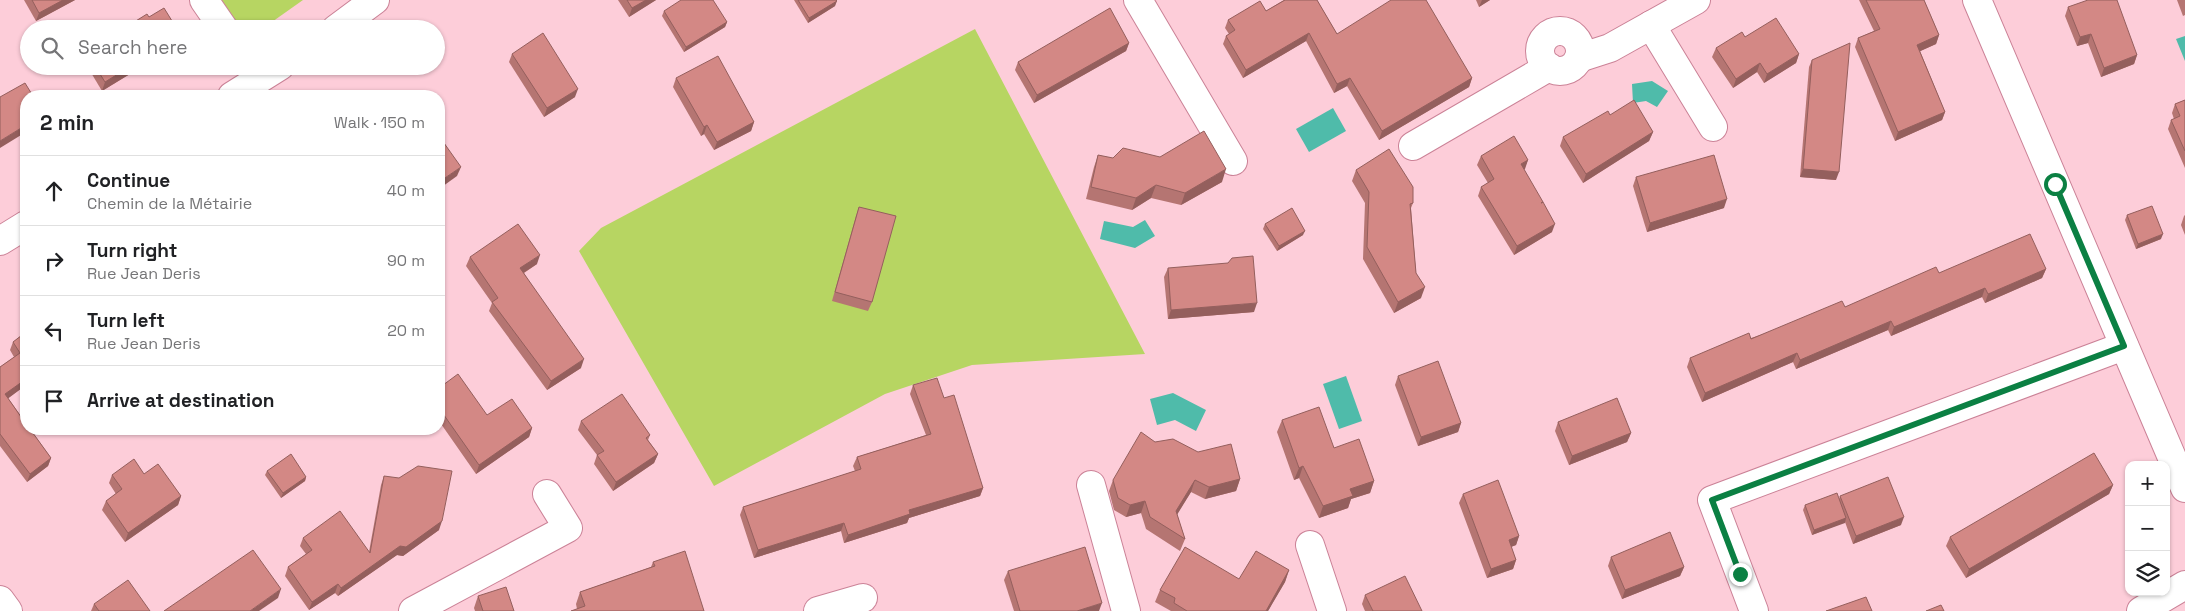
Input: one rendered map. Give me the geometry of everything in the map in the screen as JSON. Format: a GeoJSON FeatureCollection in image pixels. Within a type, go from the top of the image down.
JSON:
{"type":"FeatureCollection","features":[{"type":"Feature","properties":{"kind":"street"},"geometry":{"type":"LineString","coordinates":[[204,0],[218,20]]}},
{"type":"Feature","properties":{"kind":"street"},"geometry":{"type":"LineString","coordinates":[[348,20],[375,0]]}},
{"type":"Feature","properties":{"kind":"street"},"geometry":{"type":"LineString","coordinates":[[1138,0],[1233,161]]}},
{"type":"Feature","properties":{"kind":"street"},"geometry":{"type":"LineString","coordinates":[[1414,146],[1548,67],[1556,70],[1565,70],[1579,58],[1610,48],[1696,0]]}},
{"type":"Feature","properties":{"kind":"street"},"geometry":{"type":"LineString","coordinates":[[1976,0],[2185,488]]}},
{"type":"Feature","properties":{"kind":"street"},"geometry":{"type":"LineString","coordinates":[[1651,26],[1713,127]]}},
{"type":"Feature","properties":{"kind":"street"},"geometry":{"type":"LineString","coordinates":[[239,90],[258,75]]}},
{"type":"Feature","properties":{"kind":"street"},"geometry":{"type":"LineString","coordinates":[[0,241],[20,229]]}},
{"type":"Feature","properties":{"kind":"street"},"geometry":{"type":"LineString","coordinates":[[1754,611],[1712,500],[2124,346]]}},
{"type":"Feature","properties":{"kind":"street"},"geometry":{"type":"LineString","coordinates":[[1091,485],[1126,611]]}},
{"type":"Feature","properties":{"kind":"street"},"geometry":{"type":"LineString","coordinates":[[413,611],[568,528],[547,494]]}},
{"type":"Feature","properties":{"kind":"street"},"geometry":{"type":"LineString","coordinates":[[1310,545],[1332,611]]}},
{"type":"Feature","properties":{"kind":"street"},"geometry":{"type":"LineString","coordinates":[[2141,611],[2185,585]]}},
{"type":"Feature","properties":{"kind":"street"},"geometry":{"type":"LineString","coordinates":[[818,611],[863,598]]}},
{"type":"Feature","properties":{"kind":"street"},"geometry":{"type":"LineString","coordinates":[[0,600],[8,611]]}},
{"type":"Feature","properties":{"kind":"green space"},"geometry":{"type":"Polygon","coordinates":[[[219,0],[303,0],[275,20],[232,20],[219,0]]]}},
{"type":"Feature","properties":{"kind":"green space"},"geometry":{"type":"Polygon","coordinates":[[[975,29],[1145,354],[972,365],[885,394],[714,486],[579,251],[601,228],[975,29]]]}},
{"type":"Feature","properties":{"kind":"shaded area"},"geometry":{"type":"Polygon","coordinates":[[[2185,36],[2185,61],[2176,39],[2185,36]]]}},
{"type":"Feature","properties":{"kind":"shaded area"},"geometry":{"type":"Polygon","coordinates":[[[1652,81],[1668,91],[1657,107],[1646,101],[1633,103],[1632,84],[1652,81]]]}},
{"type":"Feature","properties":{"kind":"shaded area"},"geometry":{"type":"Polygon","coordinates":[[[1333,108],[1346,131],[1309,152],[1296,129],[1333,108]]]}},
{"type":"Feature","properties":{"kind":"shaded area"},"geometry":{"type":"Polygon","coordinates":[[[1145,220],[1155,236],[1135,248],[1100,239],[1104,221],[1133,227],[1145,220]]]}},
{"type":"Feature","properties":{"kind":"shaded area"},"geometry":{"type":"Polygon","coordinates":[[[1346,376],[1362,421],[1339,429],[1323,384],[1346,376]]]}},
{"type":"Feature","properties":{"kind":"shaded area"},"geometry":{"type":"Polygon","coordinates":[[[1173,393],[1206,410],[1196,431],[1175,420],[1157,425],[1150,399],[1173,393]]]}},
{"type":"Feature","properties":{"kind":"building"},"geometry":{"type":"Polygon","coordinates":[[[32,0],[63,0],[39,13],[32,0]]]}},
{"type":"Feature","properties":{"kind":"building"},"geometry":{"type":"Polygon","coordinates":[[[627,0],[646,0],[632,8],[627,0]]]}},
{"type":"Feature","properties":{"kind":"building"},"geometry":{"type":"Polygon","coordinates":[[[681,0],[713,0],[727,22],[686,47],[664,11],[681,0]]]}},
{"type":"Feature","properties":{"kind":"building"},"geometry":{"type":"Polygon","coordinates":[[[798,0],[836,0],[837,1],[809,18],[798,0]]]}},
{"type":"Feature","properties":{"kind":"building"},"geometry":{"type":"Polygon","coordinates":[[[1285,0],[1317,0],[1337,34],[1391,0],[1426,0],[1472,78],[1382,131],[1350,78],[1337,84],[1309,33],[1246,70],[1226,36],[1235,30],[1228,20],[1260,1],[1266,11],[1285,0]]]}},
{"type":"Feature","properties":{"kind":"building"},"geometry":{"type":"Polygon","coordinates":[[[1866,0],[1924,0],[1939,35],[1917,45],[1945,112],[1898,132],[1858,38],[1880,29],[1866,0]]]}},
{"type":"Feature","properties":{"kind":"building"},"geometry":{"type":"Polygon","coordinates":[[[2088,0],[2117,0],[2137,55],[2104,68],[2091,34],[2080,37],[2068,7],[2088,0]]]}},
{"type":"Feature","properties":{"kind":"building"},"geometry":{"type":"Polygon","coordinates":[[[164,8],[171,20],[137,20],[147,14],[149,17],[164,8]]]}},
{"type":"Feature","properties":{"kind":"building"},"geometry":{"type":"Polygon","coordinates":[[[1110,8],[1129,43],[1037,95],[1018,62],[1110,8]]]}},
{"type":"Feature","properties":{"kind":"building"},"geometry":{"type":"Polygon","coordinates":[[[1776,18],[1799,54],[1767,74],[1760,63],[1736,79],[1716,48],[1742,32],[1745,37],[1776,18]]]}},
{"type":"Feature","properties":{"kind":"building"},"geometry":{"type":"Polygon","coordinates":[[[543,33],[578,89],[547,108],[512,54],[543,33]]]}},
{"type":"Feature","properties":{"kind":"building"},"geometry":{"type":"Polygon","coordinates":[[[1850,43],[1839,172],[1803,169],[1812,60],[1850,43]]]}},
{"type":"Feature","properties":{"kind":"building"},"geometry":{"type":"Polygon","coordinates":[[[718,56],[754,122],[717,142],[707,125],[704,127],[676,78],[718,56]]]}},
{"type":"Feature","properties":{"kind":"building"},"geometry":{"type":"Polygon","coordinates":[[[101,75],[116,75],[105,82],[101,75]]]}},
{"type":"Feature","properties":{"kind":"building"},"geometry":{"type":"Polygon","coordinates":[[[25,83],[29,90],[20,90],[20,129],[0,141],[0,97],[25,83]]]}},
{"type":"Feature","properties":{"kind":"building"},"geometry":{"type":"Polygon","coordinates":[[[1634,100],[1653,132],[1586,174],[1563,137],[1608,111],[1610,115],[1634,100]]]}},
{"type":"Feature","properties":{"kind":"building"},"geometry":{"type":"Polygon","coordinates":[[[2185,100],[2185,151],[2171,120],[2180,116],[2175,104],[2185,100]]]}},
{"type":"Feature","properties":{"kind":"building"},"geometry":{"type":"Polygon","coordinates":[[[1204,131],[1226,169],[1185,193],[1156,185],[1136,198],[1091,187],[1098,155],[1113,158],[1123,148],[1160,157],[1204,131]]]}},
{"type":"Feature","properties":{"kind":"building"},"geometry":{"type":"Polygon","coordinates":[[[1514,136],[1528,160],[1521,164],[1555,224],[1517,246],[1481,187],[1494,179],[1481,156],[1514,136]]]}},
{"type":"Feature","properties":{"kind":"building"},"geometry":{"type":"Polygon","coordinates":[[[445,144],[461,167],[445,178],[445,144]]]}},
{"type":"Feature","properties":{"kind":"building"},"geometry":{"type":"Polygon","coordinates":[[[1389,149],[1413,187],[1413,203],[1410,204],[1416,273],[1425,287],[1398,302],[1367,247],[1369,192],[1356,170],[1389,149]]]}},
{"type":"Feature","properties":{"kind":"building"},"geometry":{"type":"Polygon","coordinates":[[[1714,155],[1727,199],[1650,223],[1636,177],[1714,155]]]}},
{"type":"Feature","properties":{"kind":"building"},"geometry":{"type":"Polygon","coordinates":[[[2152,206],[2163,234],[2138,244],[2127,215],[2152,206]]]}},
{"type":"Feature","properties":{"kind":"building"},"geometry":{"type":"Polygon","coordinates":[[[859,207],[896,216],[872,302],[835,292],[859,207]]]}},
{"type":"Feature","properties":{"kind":"building"},"geometry":{"type":"Polygon","coordinates":[[[1292,208],[1305,231],[1279,246],[1265,224],[1292,208]]]}},
{"type":"Feature","properties":{"kind":"building"},"geometry":{"type":"Polygon","coordinates":[[[518,224],[540,255],[520,268],[584,359],[551,381],[492,302],[498,298],[470,257],[518,224]]]}},
{"type":"Feature","properties":{"kind":"building"},"geometry":{"type":"Polygon","coordinates":[[[2030,234],[2046,269],[1988,294],[1985,288],[1894,327],[1891,321],[1800,360],[1797,353],[1705,393],[1690,358],[1749,333],[1751,339],[1842,301],[1845,307],[1936,267],[1939,273],[2030,234]]]}},
{"type":"Feature","properties":{"kind":"building"},"geometry":{"type":"Polygon","coordinates":[[[1253,256],[1257,303],[1171,310],[1168,268],[1228,263],[1232,258],[1253,256]]]}},
{"type":"Feature","properties":{"kind":"building"},"geometry":{"type":"Polygon","coordinates":[[[20,337],[20,353],[13,342],[20,337]]]}},
{"type":"Feature","properties":{"kind":"building"},"geometry":{"type":"Polygon","coordinates":[[[20,353],[20,383],[5,394],[20,415],[20,435],[34,435],[51,458],[30,474],[0,434],[0,367],[20,353]]]}},
{"type":"Feature","properties":{"kind":"building"},"geometry":{"type":"Polygon","coordinates":[[[1438,361],[1461,423],[1421,437],[1398,376],[1438,361]]]}},
{"type":"Feature","properties":{"kind":"building"},"geometry":{"type":"Polygon","coordinates":[[[458,374],[487,415],[512,399],[532,428],[479,465],[445,417],[445,384],[458,374]]]}},
{"type":"Feature","properties":{"kind":"building"},"geometry":{"type":"Polygon","coordinates":[[[937,378],[944,398],[954,395],[983,488],[909,510],[910,514],[848,535],[844,523],[758,550],[743,507],[861,469],[857,457],[931,434],[913,385],[937,378]]]}},
{"type":"Feature","properties":{"kind":"building"},"geometry":{"type":"Polygon","coordinates":[[[622,394],[650,435],[646,438],[658,454],[616,482],[597,455],[604,451],[581,421],[622,394]]]}},
{"type":"Feature","properties":{"kind":"building"},"geometry":{"type":"Polygon","coordinates":[[[1617,398],[1631,433],[1572,456],[1558,422],[1617,398]]]}},
{"type":"Feature","properties":{"kind":"building"},"geometry":{"type":"Polygon","coordinates":[[[1319,407],[1334,448],[1359,439],[1374,481],[1350,489],[1353,496],[1323,506],[1303,466],[1299,468],[1282,420],[1319,407]]]}},
{"type":"Feature","properties":{"kind":"building"},"geometry":{"type":"Polygon","coordinates":[[[1141,432],[1155,442],[1173,439],[1198,452],[1231,444],[1240,479],[1209,487],[1195,480],[1176,511],[1185,539],[1150,517],[1145,501],[1130,505],[1118,498],[1113,480],[1141,432]]]}},
{"type":"Feature","properties":{"kind":"building"},"geometry":{"type":"Polygon","coordinates":[[[2094,453],[2113,485],[1969,569],[1950,537],[2094,453]]]}},
{"type":"Feature","properties":{"kind":"building"},"geometry":{"type":"Polygon","coordinates":[[[291,454],[306,477],[283,493],[267,471],[291,454]]]}},
{"type":"Feature","properties":{"kind":"building"},"geometry":{"type":"Polygon","coordinates":[[[134,459],[144,474],[158,464],[181,496],[128,533],[106,501],[122,489],[112,475],[134,459]]]}},
{"type":"Feature","properties":{"kind":"building"},"geometry":{"type":"Polygon","coordinates":[[[418,466],[452,471],[442,521],[406,547],[400,546],[341,588],[338,584],[312,602],[288,567],[312,550],[303,538],[340,511],[370,553],[384,476],[399,478],[418,466]]]}},
{"type":"Feature","properties":{"kind":"building"},"geometry":{"type":"Polygon","coordinates":[[[1888,477],[1904,517],[1856,536],[1840,496],[1888,477]]]}},
{"type":"Feature","properties":{"kind":"building"},"geometry":{"type":"Polygon","coordinates":[[[1498,480],[1519,536],[1509,540],[1516,560],[1491,569],[1463,494],[1498,480]]]}},
{"type":"Feature","properties":{"kind":"building"},"geometry":{"type":"Polygon","coordinates":[[[1837,493],[1846,518],[1814,530],[1805,505],[1837,493]]]}},
{"type":"Feature","properties":{"kind":"building"},"geometry":{"type":"Polygon","coordinates":[[[1670,532],[1684,567],[1625,590],[1611,557],[1670,532]]]}},
{"type":"Feature","properties":{"kind":"building"},"geometry":{"type":"Polygon","coordinates":[[[1085,547],[1102,603],[1077,611],[1020,611],[1008,571],[1085,547]]]}},
{"type":"Feature","properties":{"kind":"building"},"geometry":{"type":"Polygon","coordinates":[[[1185,547],[1239,579],[1256,551],[1289,570],[1266,611],[1187,611],[1174,603],[1175,598],[1160,590],[1185,547]]]}},
{"type":"Feature","properties":{"kind":"building"},"geometry":{"type":"Polygon","coordinates":[[[253,550],[281,589],[250,611],[164,611],[253,550]]]}},
{"type":"Feature","properties":{"kind":"building"},"geometry":{"type":"Polygon","coordinates":[[[685,551],[704,611],[571,611],[585,606],[580,592],[655,566],[653,562],[685,551]]]}},
{"type":"Feature","properties":{"kind":"building"},"geometry":{"type":"Polygon","coordinates":[[[1405,576],[1422,611],[1373,611],[1365,595],[1405,576]]]}},
{"type":"Feature","properties":{"kind":"building"},"geometry":{"type":"Polygon","coordinates":[[[128,580],[150,611],[99,611],[94,604],[128,580]]]}},
{"type":"Feature","properties":{"kind":"building"},"geometry":{"type":"Polygon","coordinates":[[[506,587],[514,611],[483,611],[478,596],[506,587]]]}},
{"type":"Feature","properties":{"kind":"building"},"geometry":{"type":"Polygon","coordinates":[[[1866,597],[1872,611],[1826,611],[1866,597]]]}},
{"type":"Feature","properties":{"kind":"building"},"geometry":{"type":"Polygon","coordinates":[[[1941,605],[1944,611],[1926,611],[1941,605]]]}},
{"type":"Feature","properties":{"kind":"route"},"geometry":{"type":"LineString","coordinates":[[1740,574],[1712,500],[2124,346],[2055,184]]}}]}
